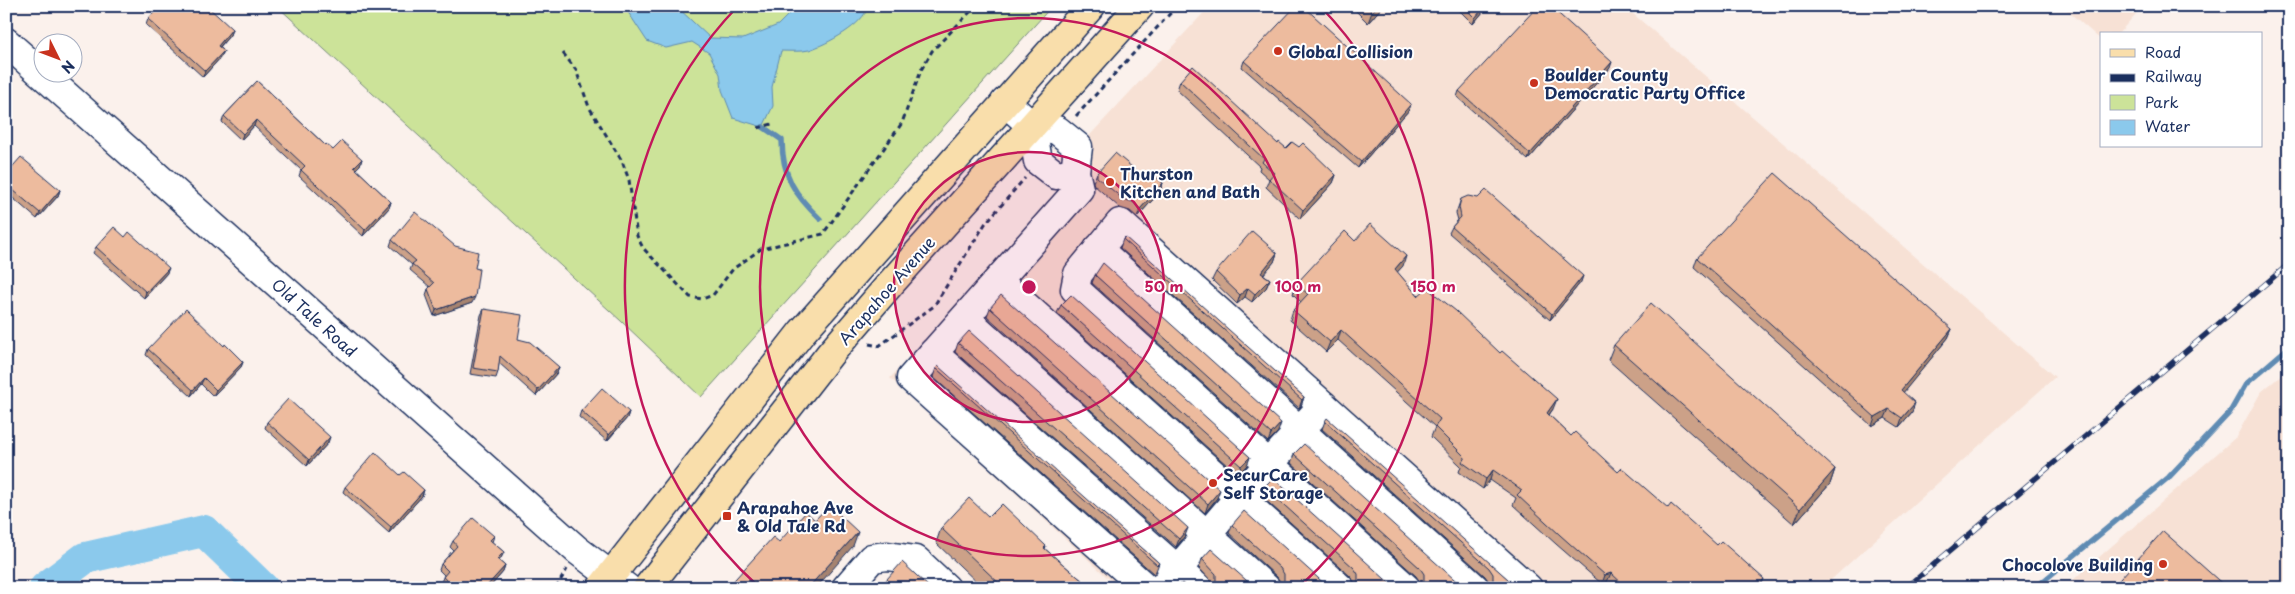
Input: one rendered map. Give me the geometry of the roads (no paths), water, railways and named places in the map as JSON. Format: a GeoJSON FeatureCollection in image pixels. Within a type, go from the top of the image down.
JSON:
{"type":"FeatureCollection","features":[{"type":"Feature","properties":{"kind":"main road"},"geometry":{"type":"LineString","coordinates":[[613,584],[802,332],[1091,6]]}},
{"type":"Feature","properties":{"kind":"main road","name":"Arapahoe Avenue"},"geometry":{"type":"LineString","coordinates":[[648,588],[830,354],[1140,6]]}},
{"type":"Feature","properties":{"kind":"street","name":"Old Tale Road"},"geometry":{"type":"LineString","coordinates":[[6,42],[613,584]]}},
{"type":"Feature","properties":{"kind":"street"},"geometry":{"type":"LineString","coordinates":[[1005,102],[1032,126],[1057,130],[1078,147],[1075,172],[1079,190],[911,378],[1146,588]]}},
{"type":"Feature","properties":{"kind":"street"},"geometry":{"type":"LineString","coordinates":[[1406,588],[1075,289],[1078,274],[1120,223],[1528,588]]}},
{"type":"Feature","properties":{"kind":"street"},"geometry":{"type":"LineString","coordinates":[[1098,249],[1475,588]]}},
{"type":"Feature","properties":{"kind":"street"},"geometry":{"type":"LineString","coordinates":[[998,282],[1340,588]]}},
{"type":"Feature","properties":{"kind":"street"},"geometry":{"type":"LineString","coordinates":[[965,318],[1266,588]]}},
{"type":"Feature","properties":{"kind":"street"},"geometry":{"type":"LineString","coordinates":[[933,353],[1169,579],[1198,588]]}},
{"type":"Feature","properties":{"kind":"street"},"geometry":{"type":"LineString","coordinates":[[1169,579],[1323,405]]}},
{"type":"Feature","properties":{"kind":"street"},"geometry":{"type":"LineString","coordinates":[[846,588],[872,558],[887,556],[916,560],[946,588]]}},
{"type":"Feature","properties":{"kind":"water"},"geometry":{"type":"Polygon","coordinates":[[[624,6],[676,6],[710,38],[743,39],[778,25],[797,6],[868,6],[860,20],[852,27],[825,43],[806,51],[781,51],[772,87],[773,106],[763,127],[733,118],[722,90],[720,74],[709,53],[692,42],[666,48],[647,41],[624,6]]]}},
{"type":"Feature","properties":{"kind":"waterway"},"geometry":{"type":"LineString","coordinates":[[763,127],[782,140],[784,164],[787,174],[797,193],[820,219]]}},
{"type":"Feature","properties":{"kind":"waterway"},"geometry":{"type":"LineString","coordinates":[[2035,588],[2169,477],[2230,412],[2246,384],[2289,347]]}},
{"type":"Feature","properties":{"kind":"waterway"},"geometry":{"type":"LineString","coordinates":[[45,588],[85,558],[204,531],[263,588]]}},
{"type":"Feature","properties":{"kind":"railway"},"geometry":{"type":"LineString","coordinates":[[1906,588],[2289,264]]}},
{"type":"Feature","properties":{"kind":"place","name":"Global Collision"},"geometry":{"type":"Point","coordinates":[1278,51]}},
{"type":"Feature","properties":{"kind":"place","name":"Boulder County Democratic Party Office"},"geometry":{"type":"Point","coordinates":[1534,83]}},
{"type":"Feature","properties":{"kind":"place","name":"Thurston Kitchen and Bath"},"geometry":{"type":"Point","coordinates":[1110,182]}},
{"type":"Feature","properties":{"kind":"place","name":"SecurCare Self Storage"},"geometry":{"type":"Point","coordinates":[1213,483]}},
{"type":"Feature","properties":{"kind":"place","name":"Arapahoe Ave & Old Tale Rd"},"geometry":{"type":"Point","coordinates":[727,516]}},
{"type":"Feature","properties":{"kind":"place","name":"Chocolove Building"},"geometry":{"type":"Point","coordinates":[2163,564]}}]}
